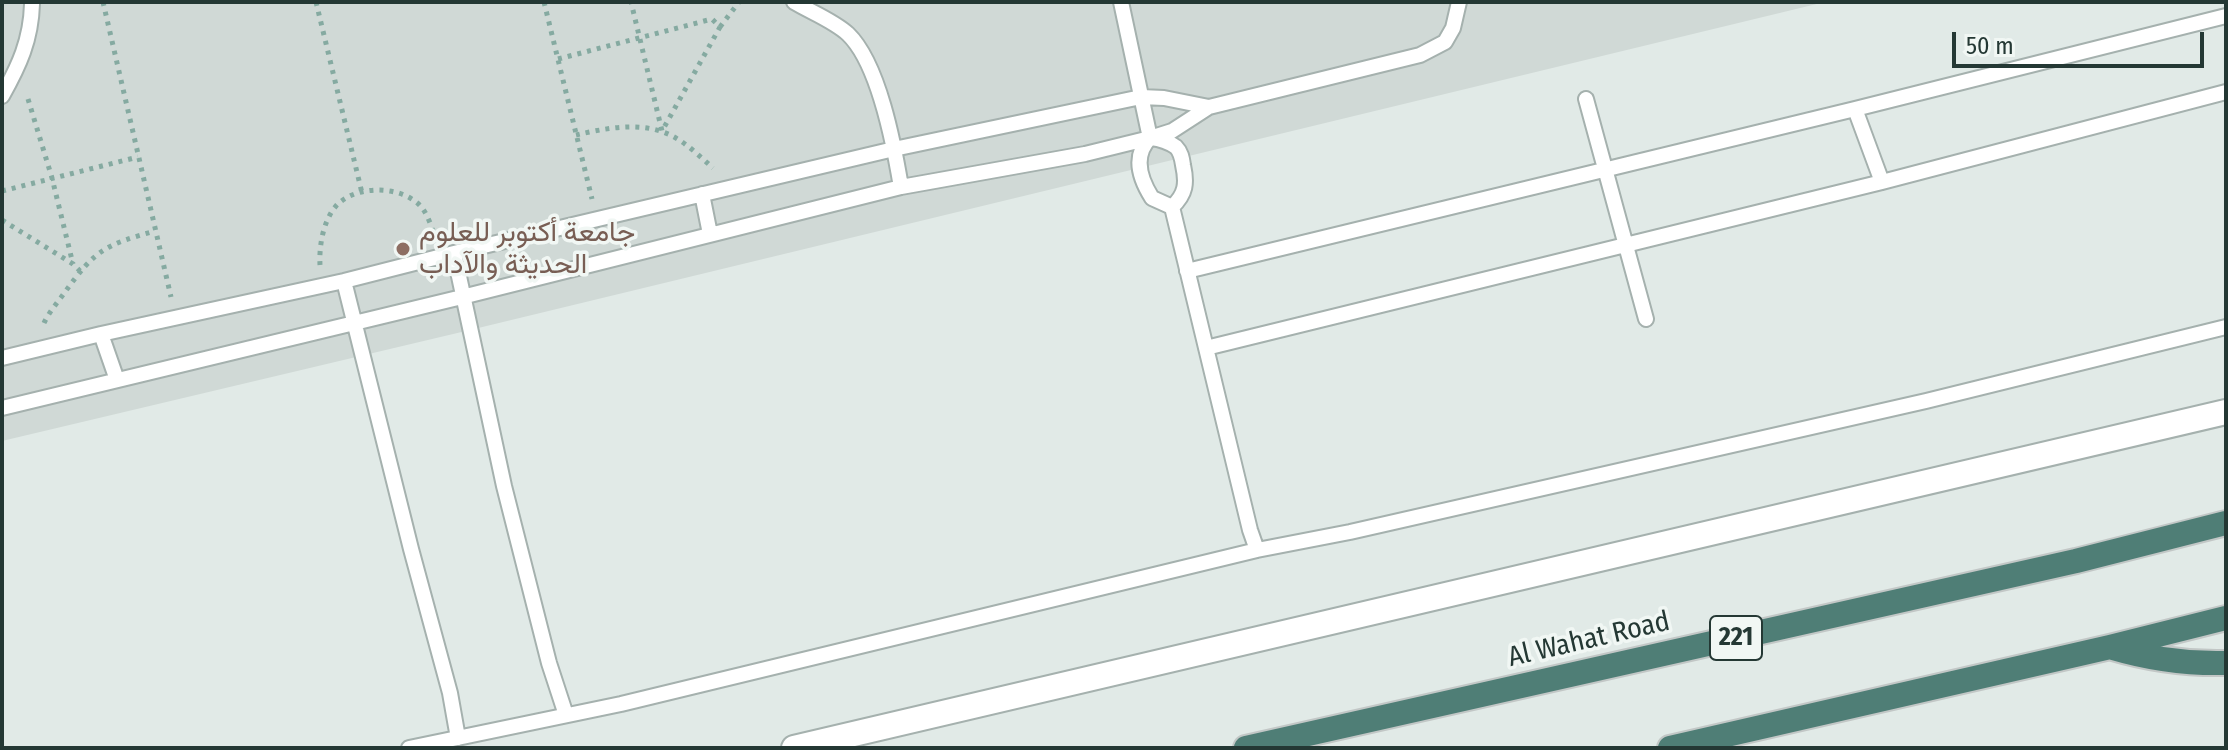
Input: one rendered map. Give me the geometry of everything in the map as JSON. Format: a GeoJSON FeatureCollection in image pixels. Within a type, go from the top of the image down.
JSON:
{"type":"FeatureCollection","features":[{"type":"Feature","properties":{"kind":"highway","name":"Al Wahat Road"},"geometry":{"type":"LineString","coordinates":[[1246,748],[2076,561],[2226,523]]}},
{"type":"Feature","properties":{"kind":"highway"},"geometry":{"type":"LineString","coordinates":[[1670,748],[2226,618]]}},
{"type":"Feature","properties":{"kind":"highway"},"geometry":{"type":"LineString","coordinates":[[2110,647],[2171,661],[2226,663]]}},
{"type":"Feature","properties":{"kind":"street"},"geometry":{"type":"LineString","coordinates":[[794,748],[2226,412]]}},
{"type":"Feature","properties":{"kind":"lane"},"geometry":{"type":"LineString","coordinates":[[794,2],[846,32],[861,50],[871,70],[894,149],[901,187]]}},
{"type":"Feature","properties":{"kind":"lane"},"geometry":{"type":"LineString","coordinates":[[1121,2],[1150,138]]}},
{"type":"Feature","properties":{"kind":"lane"},"geometry":{"type":"LineString","coordinates":[[2,408],[901,187],[1085,154],[1150,138],[1172,131],[1209,107],[1420,55],[1445,42],[1453,28],[1459,2]]}},
{"type":"Feature","properties":{"kind":"lane"},"geometry":{"type":"LineString","coordinates":[[2,96],[19,67],[29,40],[32,4]]}},
{"type":"Feature","properties":{"kind":"lane"},"geometry":{"type":"LineString","coordinates":[[1187,271],[2226,16]]}},
{"type":"Feature","properties":{"kind":"lane"},"geometry":{"type":"LineString","coordinates":[[1206,348],[1882,182],[2226,92]]}},
{"type":"Feature","properties":{"kind":"lane"},"geometry":{"type":"LineString","coordinates":[[2,358],[344,281],[894,149],[1141,97],[1209,107]]}},
{"type":"Feature","properties":{"kind":"lane"},"geometry":{"type":"LineString","coordinates":[[1586,99],[1646,319]]}},
{"type":"Feature","properties":{"kind":"lane"},"geometry":{"type":"LineString","coordinates":[[1855,109],[1882,182]]}},
{"type":"Feature","properties":{"kind":"lane"},"geometry":{"type":"LineString","coordinates":[[1150,138],[1140,150],[1139,167],[1152,198],[1172,207]]}},
{"type":"Feature","properties":{"kind":"lane"},"geometry":{"type":"LineString","coordinates":[[1150,138],[1173,145],[1182,157],[1186,188],[1172,207]]}},
{"type":"Feature","properties":{"kind":"lane"},"geometry":{"type":"LineString","coordinates":[[702,194],[710,234]]}},
{"type":"Feature","properties":{"kind":"lane"},"geometry":{"type":"LineString","coordinates":[[1172,207],[1257,550]]}},
{"type":"Feature","properties":{"kind":"lane"},"geometry":{"type":"LineString","coordinates":[[446,255],[462,297],[519,547],[566,715]]}},
{"type":"Feature","properties":{"kind":"lane"},"geometry":{"type":"LineString","coordinates":[[344,281],[450,693],[458,738]]}},
{"type":"Feature","properties":{"kind":"lane"},"geometry":{"type":"LineString","coordinates":[[409,748],[566,715],[1257,550],[1895,409],[2226,327]]}},
{"type":"Feature","properties":{"kind":"lane"},"geometry":{"type":"LineString","coordinates":[[101,334],[117,380]]}},
{"type":"Feature","properties":{"kind":"path"},"geometry":{"type":"LineString","coordinates":[[103,2],[175,317]]}},
{"type":"Feature","properties":{"kind":"path"},"geometry":{"type":"LineString","coordinates":[[316,2],[362,193]]}},
{"type":"Feature","properties":{"kind":"path"},"geometry":{"type":"LineString","coordinates":[[544,2],[597,219]]}},
{"type":"Feature","properties":{"kind":"path"},"geometry":{"type":"LineString","coordinates":[[631,2],[662,131]]}},
{"type":"Feature","properties":{"kind":"path"},"geometry":{"type":"LineString","coordinates":[[662,131],[720,27],[739,2]]}},
{"type":"Feature","properties":{"kind":"path"},"geometry":{"type":"LineString","coordinates":[[558,59],[712,19],[720,27]]}},
{"type":"Feature","properties":{"kind":"path"},"geometry":{"type":"LineString","coordinates":[[19,67],[52,178],[73,264]]}},
{"type":"Feature","properties":{"kind":"path"},"geometry":{"type":"LineString","coordinates":[[576,135],[610,127],[662,131],[686,144],[714,169],[722,189]]}},
{"type":"Feature","properties":{"kind":"path"},"geometry":{"type":"LineString","coordinates":[[2,191],[138,157]]}},
{"type":"Feature","properties":{"kind":"path"},"geometry":{"type":"LineString","coordinates":[[321,286],[323,230],[335,207],[350,196],[375,189],[416,201],[426,214],[446,255]]}},
{"type":"Feature","properties":{"kind":"path"},"geometry":{"type":"LineString","coordinates":[[2,220],[80,271]]}},
{"type":"Feature","properties":{"kind":"path"},"geometry":{"type":"LineString","coordinates":[[41,348],[45,320],[92,257],[115,242],[155,231]]}},
{"type":"Feature","properties":{"kind":"shaded area","name":"جامعة أكتوبر للعلوم الحديثة والآداب"},"geometry":{"type":"Polygon","coordinates":[[[2,2],[1825,2],[2,441],[2,2]]]}},
{"type":"Feature","properties":{"kind":"place","name":"جامعة أكتوبر للعلوم الحديثة والآداب"},"geometry":{"type":"Point","coordinates":[403,249]}}]}
